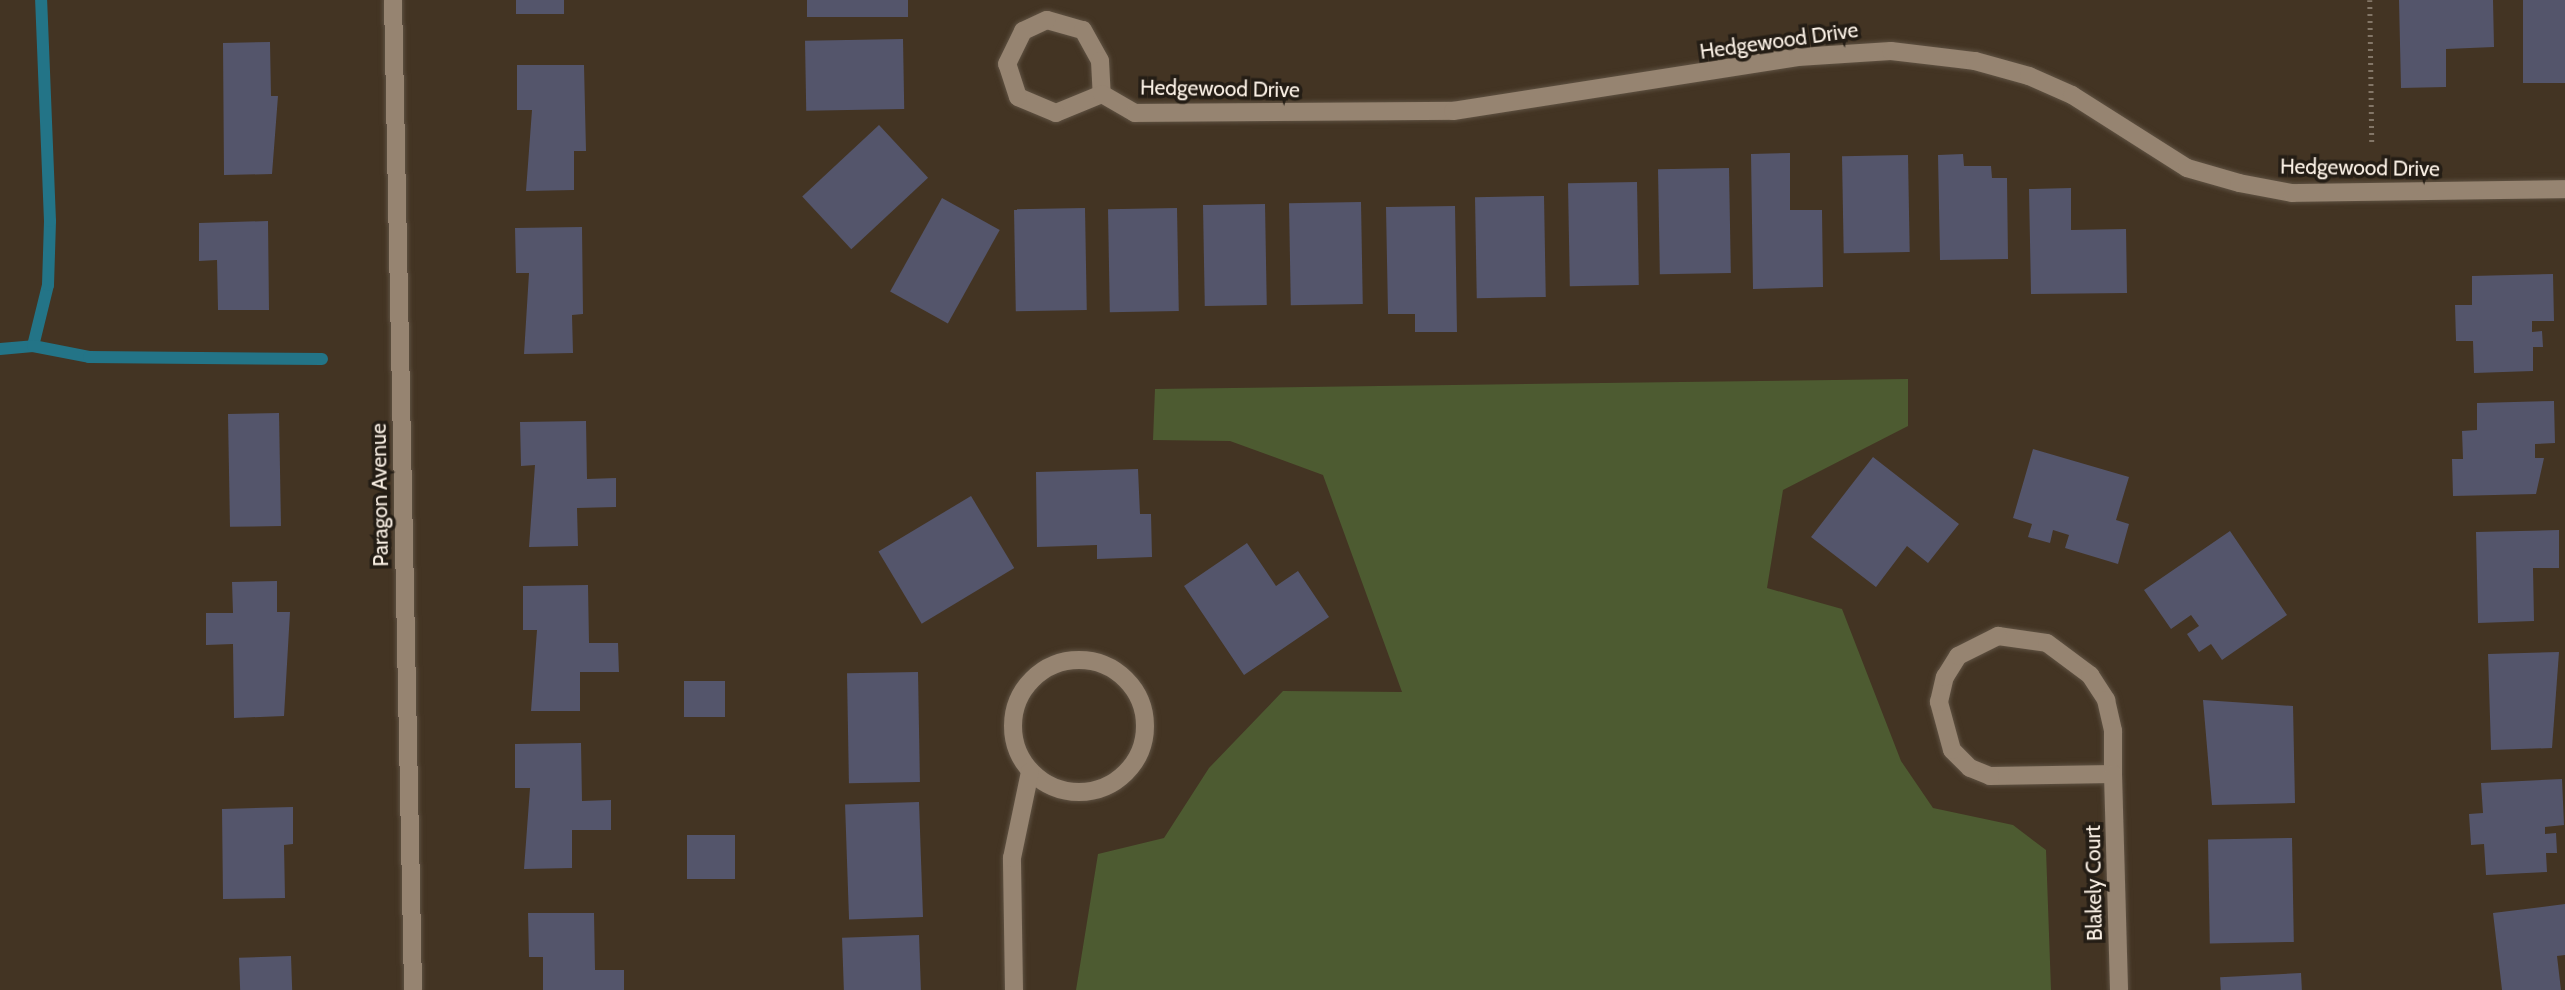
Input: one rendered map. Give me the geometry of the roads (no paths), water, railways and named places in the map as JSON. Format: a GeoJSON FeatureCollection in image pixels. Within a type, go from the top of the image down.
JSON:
{"type":"FeatureCollection","features":[{"type":"Feature","properties":{"kind":"street","name":"Paragon Avenue"},"geometry":{"type":"LineString","coordinates":[[393,0],[412,990]]}},
{"type":"Feature","properties":{"kind":"street"},"geometry":{"type":"LineString","coordinates":[[1071,23],[1095,46],[1102,94],[1056,113],[1034,108],[1009,80],[1014,43],[1034,24],[1071,23]]}},
{"type":"Feature","properties":{"kind":"street","name":"Hedgewood Drive"},"geometry":{"type":"LineString","coordinates":[[1102,94],[1135,113],[1453,111],[1798,57],[1891,51],[1975,61],[2029,76],[2072,95],[2187,168],[2239,183],[2292,193],[2565,189]]}},
{"type":"Feature","properties":{"kind":"street","name":"Blakely Court"},"geometry":{"type":"LineString","coordinates":[[2113,774],[2012,778],[1970,768],[1947,739],[1939,702],[1958,656],[1998,636],[2047,643],[2072,659],[2106,700],[2113,774],[2119,990]]}},
{"type":"Feature","properties":{"kind":"street"},"geometry":{"type":"LineString","coordinates":[[1014,990],[1012,858],[1030,772],[1018,755],[1013,713],[1035,676],[1073,660],[1114,670],[1130,684],[1146,726],[1141,748],[1114,783],[1070,793],[1030,772]]}},
{"type":"Feature","properties":{"kind":"waterway"},"geometry":{"type":"LineString","coordinates":[[33,346],[48,285],[50,221],[41,0]]}},
{"type":"Feature","properties":{"kind":"waterway"},"geometry":{"type":"LineString","coordinates":[[0,349],[33,346],[89,357],[322,359]]}}]}
